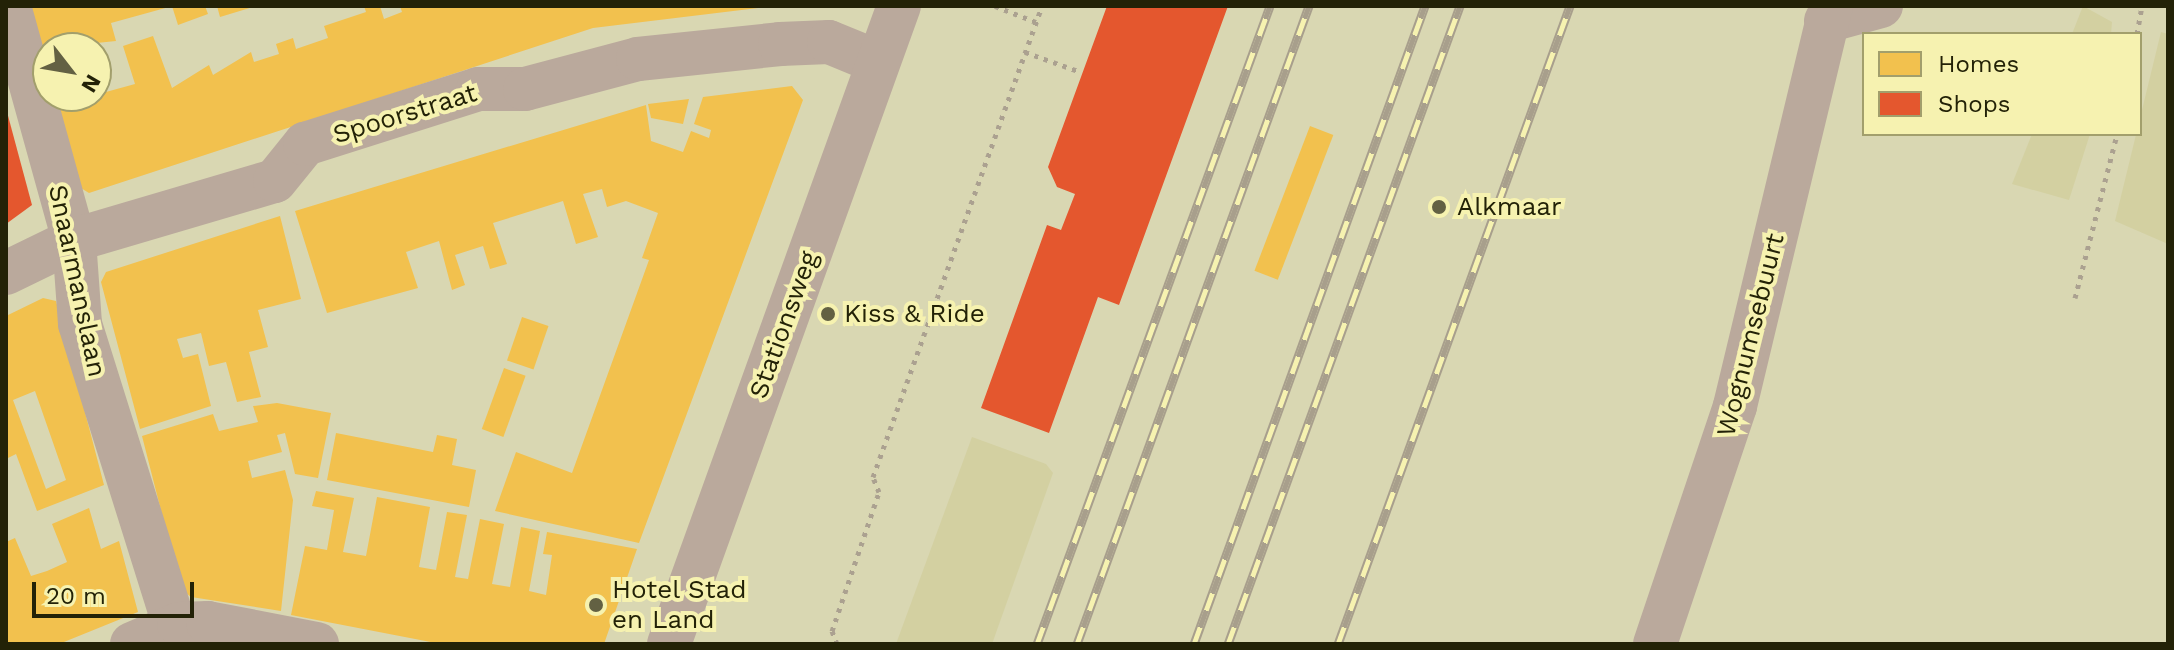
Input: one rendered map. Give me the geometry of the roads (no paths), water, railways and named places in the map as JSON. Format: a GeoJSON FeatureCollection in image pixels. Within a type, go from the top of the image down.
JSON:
{"type":"FeatureCollection","features":[{"type":"Feature","properties":{"kind":"street","name":"Snaarmanslaan"},"geometry":{"type":"LineString","coordinates":[[9,6],[74,240],[80,324],[180,634]]}},
{"type":"Feature","properties":{"kind":"street","name":"Stationsweg"},"geometry":{"type":"LineString","coordinates":[[669,644],[899,6]]}},
{"type":"Feature","properties":{"kind":"street","name":"Wognumsebuurt"},"geometry":{"type":"LineString","coordinates":[[1655,644],[1735,406],[1829,14],[1881,6]]}},
{"type":"Feature","properties":{"kind":"street","name":"Spoorstraat"},"geometry":{"type":"LineString","coordinates":[[6,273],[74,240],[275,181],[305,144],[478,89],[525,89],[638,59],[780,44],[829,42],[878,62]]}},
{"type":"Feature","properties":{"kind":"street"},"geometry":{"type":"LineString","coordinates":[[132,644],[180,634],[317,644]]}},
{"type":"Feature","properties":{"kind":"railway"},"geometry":{"type":"LineString","coordinates":[[1037,644],[1270,6]]}},
{"type":"Feature","properties":{"kind":"railway"},"geometry":{"type":"LineString","coordinates":[[1077,644],[1309,6]]}},
{"type":"Feature","properties":{"kind":"railway"},"geometry":{"type":"LineString","coordinates":[[1194,644],[1425,6]]}},
{"type":"Feature","properties":{"kind":"railway"},"geometry":{"type":"LineString","coordinates":[[1228,644],[1460,6]]}},
{"type":"Feature","properties":{"kind":"railway"},"geometry":{"type":"LineString","coordinates":[[1338,644],[1570,6]]}},
{"type":"Feature","properties":{"kind":"place","name":"Alkmaar"},"geometry":{"type":"Point","coordinates":[1439,207]}},
{"type":"Feature","properties":{"kind":"place","name":"Kiss & Ride"},"geometry":{"type":"Point","coordinates":[828,314]}},
{"type":"Feature","properties":{"kind":"place","name":"Hotel Stad en Land"},"geometry":{"type":"Point","coordinates":[596,605]}}]}
